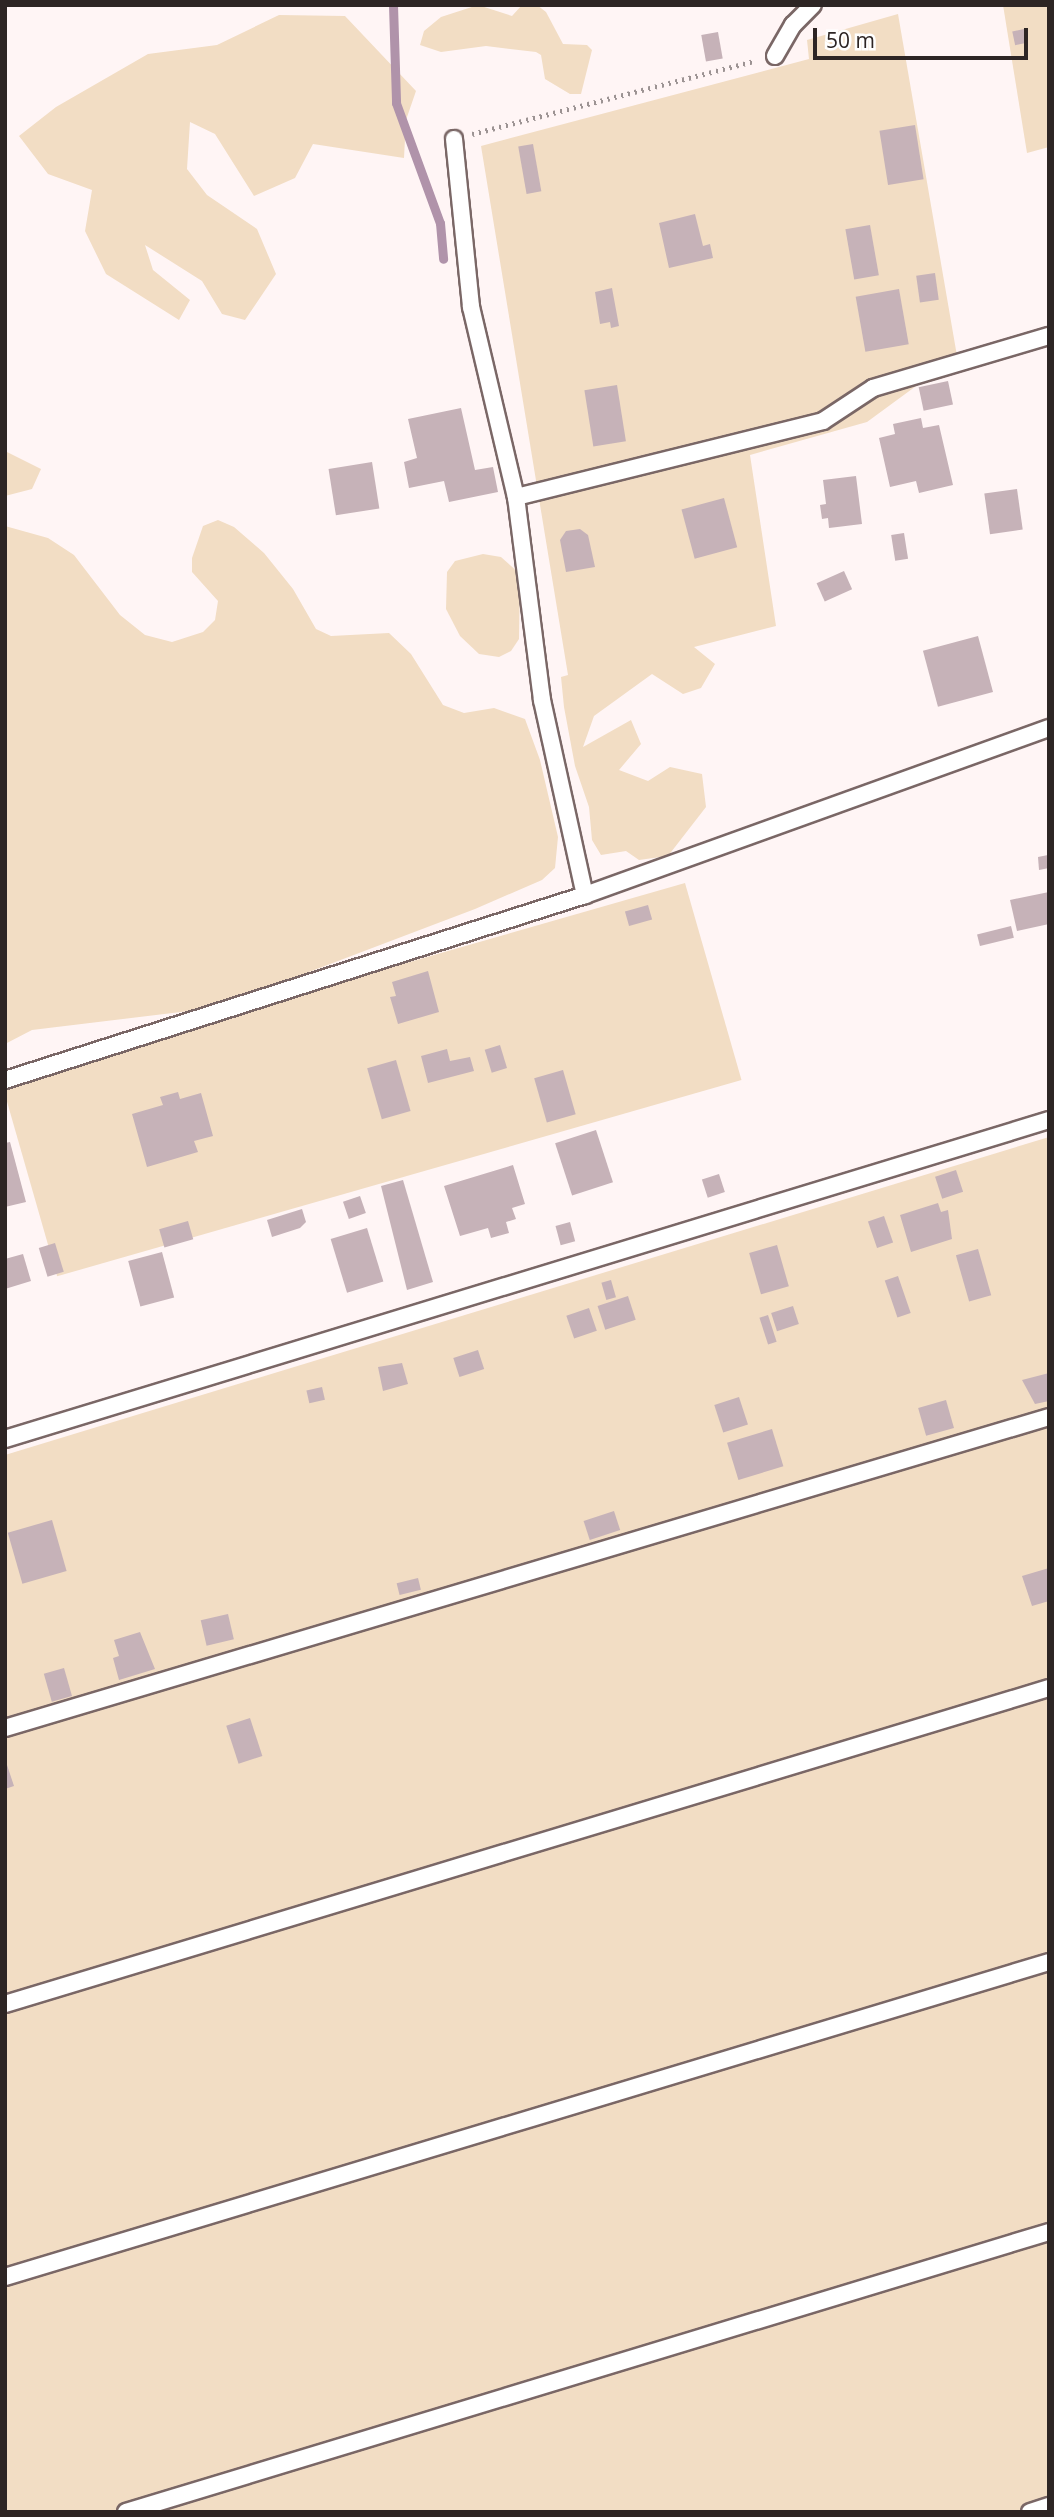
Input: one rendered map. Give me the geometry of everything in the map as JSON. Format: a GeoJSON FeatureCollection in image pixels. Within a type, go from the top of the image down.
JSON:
{"type":"FeatureCollection","features":[{"type":"Feature","properties":{"kind":"lane"},"geometry":{"type":"LineString","coordinates":[[775,56],[793,25],[813,5]]}},
{"type":"Feature","properties":{"kind":"lane"},"geometry":{"type":"LineString","coordinates":[[454,139],[471,307],[516,497],[542,701],[585,895]]}},
{"type":"Feature","properties":{"kind":"lane"},"geometry":{"type":"LineString","coordinates":[[516,497],[823,421],[873,388],[1049,336]]}},
{"type":"Feature","properties":{"kind":"lane"},"geometry":{"type":"LineString","coordinates":[[5,1080],[585,895],[1049,728]]}},
{"type":"Feature","properties":{"kind":"lane"},"geometry":{"type":"LineString","coordinates":[[5,1439],[1049,1120]]}},
{"type":"Feature","properties":{"kind":"lane"},"geometry":{"type":"LineString","coordinates":[[5,1728],[1049,1417]]}},
{"type":"Feature","properties":{"kind":"lane"},"geometry":{"type":"LineString","coordinates":[[5,2004],[1049,1688]]}},
{"type":"Feature","properties":{"kind":"lane"},"geometry":{"type":"LineString","coordinates":[[5,2277],[1049,1962]]}},
{"type":"Feature","properties":{"kind":"lane"},"geometry":{"type":"LineString","coordinates":[[126,2512],[1049,2232]]}},
{"type":"Feature","properties":{"kind":"lane"},"geometry":{"type":"LineString","coordinates":[[1030,2512],[1049,2506]]}},
{"type":"Feature","properties":{"kind":"path"},"geometry":{"type":"LineString","coordinates":[[454,139],[775,56]]}},
{"type":"Feature","properties":{"kind":"shaded area"},"geometry":{"type":"Polygon","coordinates":[[[478,5],[512,16],[522,5],[537,5],[546,12],[563,44],[587,45],[592,50],[581,94],[570,94],[545,79],[541,55],[536,52],[486,46],[441,52],[420,45],[424,31],[441,17],[478,5]]]}},
{"type":"Feature","properties":{"kind":"shaded area"},"geometry":{"type":"Polygon","coordinates":[[[1003,5],[1049,5],[1049,147],[1027,153],[1003,5]]]}},
{"type":"Feature","properties":{"kind":"shaded area"},"geometry":{"type":"Polygon","coordinates":[[[898,14],[957,356],[867,422],[750,455],[776,626],[694,647],[715,664],[701,688],[683,694],[652,674],[594,716],[583,747],[631,720],[641,744],[619,770],[648,781],[670,767],[702,774],[706,807],[668,856],[639,860],[626,851],[601,855],[592,840],[589,807],[575,766],[564,707],[561,677],[568,675],[481,146],[809,59],[807,40],[898,14]]]}},
{"type":"Feature","properties":{"kind":"shaded area"},"geometry":{"type":"Polygon","coordinates":[[[279,15],[345,16],[416,91],[406,120],[404,158],[313,144],[295,178],[254,196],[215,134],[190,122],[187,169],[207,195],[257,229],[276,274],[245,320],[222,314],[202,281],[145,245],[153,270],[190,300],[179,320],[106,274],[85,231],[92,190],[48,174],[19,136],[56,107],[148,54],[217,45],[279,15]]]}},
{"type":"Feature","properties":{"kind":"shaded area"},"geometry":{"type":"Polygon","coordinates":[[[5,451],[41,469],[32,489],[5,496],[5,451]]]}},
{"type":"Feature","properties":{"kind":"shaded area"},"geometry":{"type":"Polygon","coordinates":[[[218,520],[234,527],[264,553],[293,589],[316,629],[331,636],[389,633],[411,654],[443,705],[464,713],[494,708],[525,719],[540,760],[558,837],[555,868],[542,880],[475,909],[280,983],[189,1011],[32,1030],[5,1044],[5,526],[48,538],[74,555],[120,615],[145,635],[172,642],[203,632],[215,620],[218,601],[192,572],[192,558],[203,526],[218,520]]]}},
{"type":"Feature","properties":{"kind":"shaded area"},"geometry":{"type":"Polygon","coordinates":[[[483,554],[501,557],[520,574],[519,639],[511,651],[499,657],[479,654],[460,636],[446,609],[447,572],[455,561],[483,554]]]}},
{"type":"Feature","properties":{"kind":"shaded area"},"geometry":{"type":"Polygon","coordinates":[[[685,883],[742,1080],[57,1276],[5,1095],[5,1078],[685,883]]]}},
{"type":"Feature","properties":{"kind":"shaded area"},"geometry":{"type":"Polygon","coordinates":[[[1049,1137],[1049,2512],[5,2512],[5,1455],[1049,1137]]]}},
{"type":"Feature","properties":{"kind":"building"},"geometry":{"type":"Polygon","coordinates":[[[1024,29],[1027,43],[1015,45],[1012,31],[1024,29]]]}},
{"type":"Feature","properties":{"kind":"building"},"geometry":{"type":"Polygon","coordinates":[[[718,32],[723,59],[706,62],[701,35],[718,32]]]}},
{"type":"Feature","properties":{"kind":"building"},"geometry":{"type":"Polygon","coordinates":[[[915,125],[924,179],[888,185],[879,131],[915,125]]]}},
{"type":"Feature","properties":{"kind":"building"},"geometry":{"type":"Polygon","coordinates":[[[533,144],[541,191],[527,194],[518,147],[533,144]]]}},
{"type":"Feature","properties":{"kind":"building"},"geometry":{"type":"Polygon","coordinates":[[[695,214],[703,246],[710,244],[713,258],[669,268],[659,223],[695,214]]]}},
{"type":"Feature","properties":{"kind":"building"},"geometry":{"type":"Polygon","coordinates":[[[870,225],[879,275],[854,280],[845,229],[870,225]]]}},
{"type":"Feature","properties":{"kind":"building"},"geometry":{"type":"Polygon","coordinates":[[[935,273],[939,300],[920,302],[916,276],[935,273]]]}},
{"type":"Feature","properties":{"kind":"building"},"geometry":{"type":"Polygon","coordinates":[[[612,288],[619,326],[611,328],[610,322],[600,324],[595,292],[612,288]]]}},
{"type":"Feature","properties":{"kind":"building"},"geometry":{"type":"Polygon","coordinates":[[[899,289],[909,344],[865,352],[856,297],[899,289]]]}},
{"type":"Feature","properties":{"kind":"building"},"geometry":{"type":"Polygon","coordinates":[[[948,381],[953,404],[924,411],[919,387],[948,381]]]}},
{"type":"Feature","properties":{"kind":"building"},"geometry":{"type":"Polygon","coordinates":[[[617,385],[626,441],[593,446],[584,390],[617,385]]]}},
{"type":"Feature","properties":{"kind":"building"},"geometry":{"type":"Polygon","coordinates":[[[461,408],[475,470],[493,467],[498,492],[449,502],[444,481],[409,488],[404,462],[417,458],[408,419],[461,408]]]}},
{"type":"Feature","properties":{"kind":"building"},"geometry":{"type":"Polygon","coordinates":[[[921,418],[923,428],[939,425],[953,485],[919,493],[916,481],[890,487],[879,438],[895,434],[893,424],[921,418]]]}},
{"type":"Feature","properties":{"kind":"building"},"geometry":{"type":"Polygon","coordinates":[[[372,462],[379,508],[336,515],[329,469],[372,462]]]}},
{"type":"Feature","properties":{"kind":"building"},"geometry":{"type":"Polygon","coordinates":[[[856,476],[862,524],[829,528],[828,518],[822,519],[820,505],[826,504],[823,480],[856,476]]]}},
{"type":"Feature","properties":{"kind":"building"},"geometry":{"type":"Polygon","coordinates":[[[1017,489],[1023,530],[990,534],[984,494],[1017,489]]]}},
{"type":"Feature","properties":{"kind":"building"},"geometry":{"type":"Polygon","coordinates":[[[724,498],[737,547],[695,559],[681,509],[724,498]]]}},
{"type":"Feature","properties":{"kind":"building"},"geometry":{"type":"Polygon","coordinates":[[[580,529],[588,535],[595,567],[566,572],[560,540],[566,531],[580,529]]]}},
{"type":"Feature","properties":{"kind":"building"},"geometry":{"type":"Polygon","coordinates":[[[904,533],[908,559],[895,561],[891,535],[904,533]]]}},
{"type":"Feature","properties":{"kind":"building"},"geometry":{"type":"Polygon","coordinates":[[[844,571],[852,589],[825,601],[817,583],[844,571]]]}},
{"type":"Feature","properties":{"kind":"building"},"geometry":{"type":"Polygon","coordinates":[[[978,636],[993,692],[938,707],[923,651],[978,636]]]}},
{"type":"Feature","properties":{"kind":"building"},"geometry":{"type":"Polygon","coordinates":[[[1048,855],[1049,868],[1039,870],[1038,857],[1048,855]]]}},
{"type":"Feature","properties":{"kind":"building"},"geometry":{"type":"Polygon","coordinates":[[[1049,892],[1049,924],[1017,931],[1010,900],[1049,892]]]}},
{"type":"Feature","properties":{"kind":"building"},"geometry":{"type":"Polygon","coordinates":[[[648,905],[652,919],[629,926],[625,912],[648,905]]]}},
{"type":"Feature","properties":{"kind":"building"},"geometry":{"type":"Polygon","coordinates":[[[1011,926],[1014,938],[980,946],[977,934],[1011,926]]]}},
{"type":"Feature","properties":{"kind":"building"},"geometry":{"type":"Polygon","coordinates":[[[428,971],[439,1012],[398,1024],[390,997],[396,996],[392,982],[428,971]]]}},
{"type":"Feature","properties":{"kind":"building"},"geometry":{"type":"Polygon","coordinates":[[[500,1045],[507,1068],[492,1073],[485,1050],[500,1045]]]}},
{"type":"Feature","properties":{"kind":"building"},"geometry":{"type":"Polygon","coordinates":[[[447,1049],[450,1061],[470,1057],[474,1071],[428,1083],[421,1056],[447,1049]]]}},
{"type":"Feature","properties":{"kind":"building"},"geometry":{"type":"Polygon","coordinates":[[[396,1060],[411,1111],[382,1119],[367,1068],[396,1060]]]}},
{"type":"Feature","properties":{"kind":"building"},"geometry":{"type":"Polygon","coordinates":[[[563,1070],[576,1114],[547,1122],[534,1078],[563,1070]]]}},
{"type":"Feature","properties":{"kind":"building"},"geometry":{"type":"Polygon","coordinates":[[[178,1092],[180,1099],[201,1093],[213,1136],[194,1141],[198,1152],[147,1167],[132,1114],[163,1105],[160,1097],[178,1092]]]}},
{"type":"Feature","properties":{"kind":"building"},"geometry":{"type":"Polygon","coordinates":[[[596,1130],[613,1182],[572,1196],[555,1143],[596,1130]]]}},
{"type":"Feature","properties":{"kind":"building"},"geometry":{"type":"Polygon","coordinates":[[[10,1142],[26,1202],[5,1207],[5,1143],[10,1142]]]}},
{"type":"Feature","properties":{"kind":"building"},"geometry":{"type":"Polygon","coordinates":[[[513,1165],[525,1204],[512,1208],[516,1219],[506,1222],[509,1233],[491,1238],[488,1228],[460,1236],[444,1186],[513,1165]]]}},
{"type":"Feature","properties":{"kind":"building"},"geometry":{"type":"Polygon","coordinates":[[[956,1170],[963,1192],[942,1199],[935,1177],[956,1170]]]}},
{"type":"Feature","properties":{"kind":"building"},"geometry":{"type":"Polygon","coordinates":[[[719,1174],[725,1192],[708,1198],[702,1180],[719,1174]]]}},
{"type":"Feature","properties":{"kind":"building"},"geometry":{"type":"Polygon","coordinates":[[[403,1180],[433,1282],[407,1290],[381,1186],[403,1180]]]}},
{"type":"Feature","properties":{"kind":"building"},"geometry":{"type":"Polygon","coordinates":[[[360,1196],[366,1213],[349,1219],[343,1202],[360,1196]]]}},
{"type":"Feature","properties":{"kind":"building"},"geometry":{"type":"Polygon","coordinates":[[[938,1203],[941,1212],[948,1210],[952,1239],[911,1252],[900,1215],[938,1203]]]}},
{"type":"Feature","properties":{"kind":"building"},"geometry":{"type":"Polygon","coordinates":[[[302,1209],[306,1222],[300,1228],[272,1237],[267,1220],[302,1209]]]}},
{"type":"Feature","properties":{"kind":"building"},"geometry":{"type":"Polygon","coordinates":[[[884,1216],[893,1242],[877,1248],[868,1222],[884,1216]]]}},
{"type":"Feature","properties":{"kind":"building"},"geometry":{"type":"Polygon","coordinates":[[[188,1221],[193,1239],[164,1248],[159,1229],[188,1221]]]}},
{"type":"Feature","properties":{"kind":"building"},"geometry":{"type":"Polygon","coordinates":[[[570,1222],[575,1241],[561,1245],[556,1226],[570,1222]]]}},
{"type":"Feature","properties":{"kind":"building"},"geometry":{"type":"Polygon","coordinates":[[[367,1228],[383,1282],[347,1293],[331,1239],[367,1228]]]}},
{"type":"Feature","properties":{"kind":"building"},"geometry":{"type":"Polygon","coordinates":[[[55,1243],[64,1272],[48,1277],[39,1248],[55,1243]]]}},
{"type":"Feature","properties":{"kind":"building"},"geometry":{"type":"Polygon","coordinates":[[[777,1245],[789,1286],[761,1294],[749,1253],[777,1245]]]}},
{"type":"Feature","properties":{"kind":"building"},"geometry":{"type":"Polygon","coordinates":[[[978,1249],[991,1295],[969,1301],[956,1255],[978,1249]]]}},
{"type":"Feature","properties":{"kind":"building"},"geometry":{"type":"Polygon","coordinates":[[[162,1252],[174,1297],[140,1306],[128,1261],[162,1252]]]}},
{"type":"Feature","properties":{"kind":"building"},"geometry":{"type":"Polygon","coordinates":[[[23,1254],[31,1281],[5,1289],[5,1259],[23,1254]]]}},
{"type":"Feature","properties":{"kind":"building"},"geometry":{"type":"Polygon","coordinates":[[[898,1276],[911,1313],[897,1317],[885,1281],[898,1276]]]}},
{"type":"Feature","properties":{"kind":"building"},"geometry":{"type":"Polygon","coordinates":[[[611,1280],[616,1297],[606,1300],[601,1283],[611,1280]]]}},
{"type":"Feature","properties":{"kind":"building"},"geometry":{"type":"Polygon","coordinates":[[[628,1296],[636,1320],[605,1330],[598,1306],[628,1296]]]}},
{"type":"Feature","properties":{"kind":"building"},"geometry":{"type":"Polygon","coordinates":[[[793,1306],[799,1324],[777,1331],[771,1313],[793,1306]]]}},
{"type":"Feature","properties":{"kind":"building"},"geometry":{"type":"Polygon","coordinates":[[[589,1308],[597,1331],[574,1339],[566,1316],[589,1308]]]}},
{"type":"Feature","properties":{"kind":"building"},"geometry":{"type":"Polygon","coordinates":[[[768,1315],[777,1342],[768,1344],[759,1318],[768,1315]]]}},
{"type":"Feature","properties":{"kind":"building"},"geometry":{"type":"Polygon","coordinates":[[[478,1350],[484,1369],[459,1377],[453,1358],[478,1350]]]}},
{"type":"Feature","properties":{"kind":"building"},"geometry":{"type":"Polygon","coordinates":[[[402,1363],[408,1384],[383,1391],[378,1367],[402,1363]]]}},
{"type":"Feature","properties":{"kind":"building"},"geometry":{"type":"Polygon","coordinates":[[[1049,1373],[1049,1401],[1035,1404],[1022,1380],[1049,1373]]]}},
{"type":"Feature","properties":{"kind":"building"},"geometry":{"type":"Polygon","coordinates":[[[322,1387],[325,1400],[309,1403],[306,1391],[322,1387]]]}},
{"type":"Feature","properties":{"kind":"building"},"geometry":{"type":"Polygon","coordinates":[[[739,1397],[748,1425],[723,1433],[714,1405],[739,1397]]]}},
{"type":"Feature","properties":{"kind":"building"},"geometry":{"type":"Polygon","coordinates":[[[946,1400],[954,1428],[926,1436],[918,1408],[946,1400]]]}},
{"type":"Feature","properties":{"kind":"building"},"geometry":{"type":"Polygon","coordinates":[[[772,1429],[783,1466],[738,1480],[727,1443],[772,1429]]]}},
{"type":"Feature","properties":{"kind":"building"},"geometry":{"type":"Polygon","coordinates":[[[614,1511],[620,1530],[590,1540],[584,1521],[614,1511]]]}},
{"type":"Feature","properties":{"kind":"building"},"geometry":{"type":"Polygon","coordinates":[[[52,1520],[67,1571],[22,1584],[8,1533],[52,1520]]]}},
{"type":"Feature","properties":{"kind":"building"},"geometry":{"type":"Polygon","coordinates":[[[1049,1568],[1049,1601],[1032,1606],[1022,1576],[1049,1568]]]}},
{"type":"Feature","properties":{"kind":"building"},"geometry":{"type":"Polygon","coordinates":[[[418,1578],[421,1590],[400,1595],[397,1583],[418,1578]]]}},
{"type":"Feature","properties":{"kind":"building"},"geometry":{"type":"Polygon","coordinates":[[[228,1614],[234,1639],[207,1646],[201,1620],[228,1614]]]}},
{"type":"Feature","properties":{"kind":"building"},"geometry":{"type":"Polygon","coordinates":[[[140,1632],[155,1669],[119,1680],[113,1658],[119,1656],[114,1640],[140,1632]]]}},
{"type":"Feature","properties":{"kind":"building"},"geometry":{"type":"Polygon","coordinates":[[[64,1668],[72,1696],[52,1702],[44,1674],[64,1668]]]}},
{"type":"Feature","properties":{"kind":"building"},"geometry":{"type":"Polygon","coordinates":[[[250,1718],[262,1756],[239,1764],[226,1726],[250,1718]]]}},
{"type":"Feature","properties":{"kind":"building"},"geometry":{"type":"Polygon","coordinates":[[[5,1759],[14,1786],[5,1789],[5,1759]]]}},
{"type":"Feature","properties":{"kind":"waterway"},"geometry":{"type":"LineString","coordinates":[[393,5],[396,103],[440,223],[443,259]]}}]}
